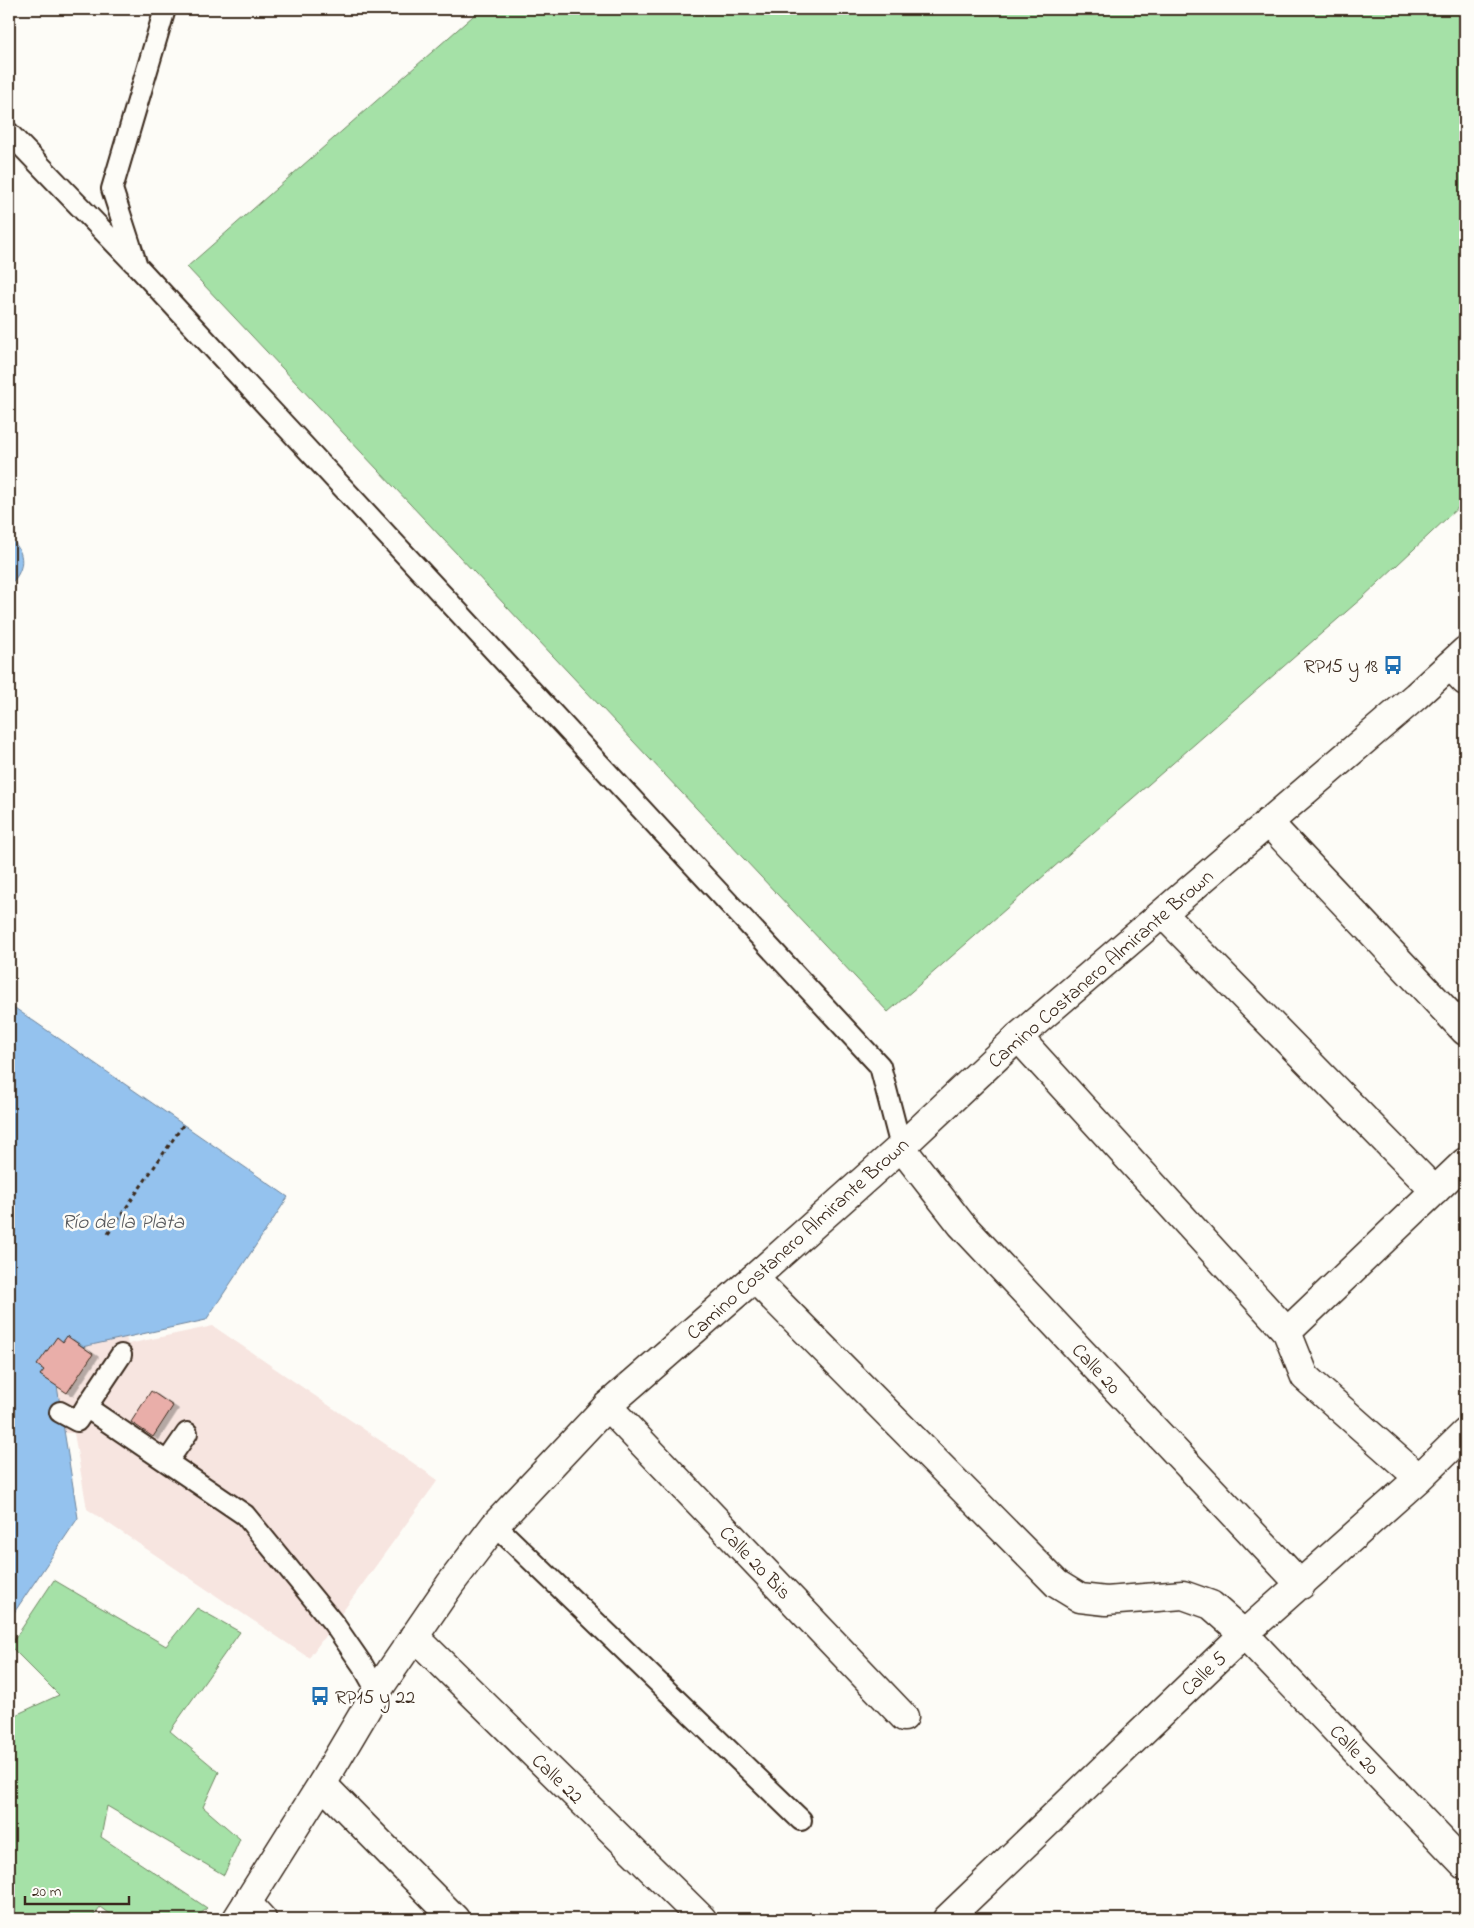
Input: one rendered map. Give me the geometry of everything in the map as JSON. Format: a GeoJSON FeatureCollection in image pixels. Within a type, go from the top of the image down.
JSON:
{"type":"FeatureCollection","features":[{"type":"Feature","properties":{"kind":"street","name":"Camino Costanero Almirante Brown"},"geometry":{"type":"LineString","coordinates":[[248,1914],[377,1691],[451,1583],[495,1525],[607,1406],[900,1147],[1018,1037],[1268,822],[1460,666]]}},
{"type":"Feature","properties":{"kind":"street"},"geometry":{"type":"LineString","coordinates":[[1268,822],[1465,1031]]}},
{"type":"Feature","properties":{"kind":"street"},"geometry":{"type":"LineString","coordinates":[[1163,914],[1435,1191]]}},
{"type":"Feature","properties":{"kind":"street"},"geometry":{"type":"LineString","coordinates":[[1018,1037],[1288,1332],[1305,1377],[1418,1478]]}},
{"type":"Feature","properties":{"kind":"street","name":"Calle 20"},"geometry":{"type":"LineString","coordinates":[[900,1147],[961,1224],[1301,1584]]}},
{"type":"Feature","properties":{"kind":"street"},"geometry":{"type":"LineString","coordinates":[[1288,1332],[1465,1162]]}},
{"type":"Feature","properties":{"kind":"street","name":"Calle 20"},"geometry":{"type":"LineString","coordinates":[[754,1278],[1057,1584],[1080,1598],[1106,1601],[1183,1595],[1211,1605],[1244,1634],[1465,1865]]}},
{"type":"Feature","properties":{"kind":"street","name":"Calle 20 Bis"},"geometry":{"type":"LineString","coordinates":[[607,1406],[904,1718]]}},
{"type":"Feature","properties":{"kind":"street","name":"Calle 5"},"geometry":{"type":"LineString","coordinates":[[947,1919],[1244,1634],[1418,1478],[1465,1433]]}},
{"type":"Feature","properties":{"kind":"street","name":"Calle 22"},"geometry":{"type":"LineString","coordinates":[[414,1636],[702,1919]]}},
{"type":"Feature","properties":{"kind":"street"},"geometry":{"type":"LineString","coordinates":[[322,1784],[455,1919]]}},
{"type":"Feature","properties":{"kind":"lane"},"geometry":{"type":"LineString","coordinates":[[137,266],[112,188],[165,9]]}},
{"type":"Feature","properties":{"kind":"lane"},"geometry":{"type":"LineString","coordinates":[[9,134],[137,266],[880,1066],[900,1147]]}},
{"type":"Feature","properties":{"kind":"lane"},"geometry":{"type":"LineString","coordinates":[[60,1412],[77,1421],[121,1355]]}},
{"type":"Feature","properties":{"kind":"lane"},"geometry":{"type":"LineString","coordinates":[[86,1407],[245,1515],[334,1624],[363,1666],[377,1691]]}},
{"type":"Feature","properties":{"kind":"lane"},"geometry":{"type":"LineString","coordinates":[[167,1462],[187,1433]]}},
{"type":"Feature","properties":{"kind":"lane"},"geometry":{"type":"LineString","coordinates":[[495,1525],[801,1820]]}},
{"type":"Feature","properties":{"kind":"path"},"geometry":{"type":"LineString","coordinates":[[108,1234],[183,1125]]}},
{"type":"Feature","properties":{"kind":"shaded area"},"geometry":{"type":"Polygon","coordinates":[[[213,1326],[438,1480],[309,1658],[87,1509],[74,1433],[63,1433],[57,1386],[40,1375],[37,1365],[57,1337],[67,1336],[82,1347],[126,1337],[128,1344],[213,1326]]]}},
{"type":"Feature","properties":{"kind":"green space"},"geometry":{"type":"Polygon","coordinates":[[[481,9],[1465,9],[1465,501],[1362,598],[888,1012],[187,267],[481,9]]]}},
{"type":"Feature","properties":{"kind":"green space"},"geometry":{"type":"Polygon","coordinates":[[[54,1580],[166,1646],[197,1608],[240,1632],[170,1731],[219,1772],[203,1807],[240,1839],[224,1875],[107,1806],[101,1837],[207,1908],[195,1919],[116,1919],[100,1907],[91,1919],[9,1919],[9,1718],[59,1695],[10,1646],[54,1580]]]}},
{"type":"Feature","properties":{"kind":"water"},"geometry":{"type":"Polygon","coordinates":[[[9,538],[19,549],[22,562],[18,574],[9,585],[9,538]]]}},
{"type":"Feature","properties":{"kind":"water","name":"Río de la Plata"},"geometry":{"type":"Polygon","coordinates":[[[9,1004],[288,1197],[206,1320],[82,1347],[67,1337],[63,1342],[57,1337],[38,1365],[44,1370],[40,1375],[57,1386],[78,1518],[9,1620],[9,1004]]]}},
{"type":"Feature","properties":{"kind":"building"},"geometry":{"type":"Polygon","coordinates":[[[67,1336],[93,1354],[67,1393],[40,1375],[44,1370],[37,1365],[57,1337],[63,1342],[67,1336]]]}},
{"type":"Feature","properties":{"kind":"building"},"geometry":{"type":"Polygon","coordinates":[[[151,1391],[173,1406],[153,1437],[131,1422],[151,1391]]]}},
{"type":"Feature","properties":{"kind":"place","name":"RP15 y 18"},"geometry":{"type":"Point","coordinates":[1393,665]}},
{"type":"Feature","properties":{"kind":"place","name":"RP15 y 22"},"geometry":{"type":"Point","coordinates":[320,1696]}}]}
